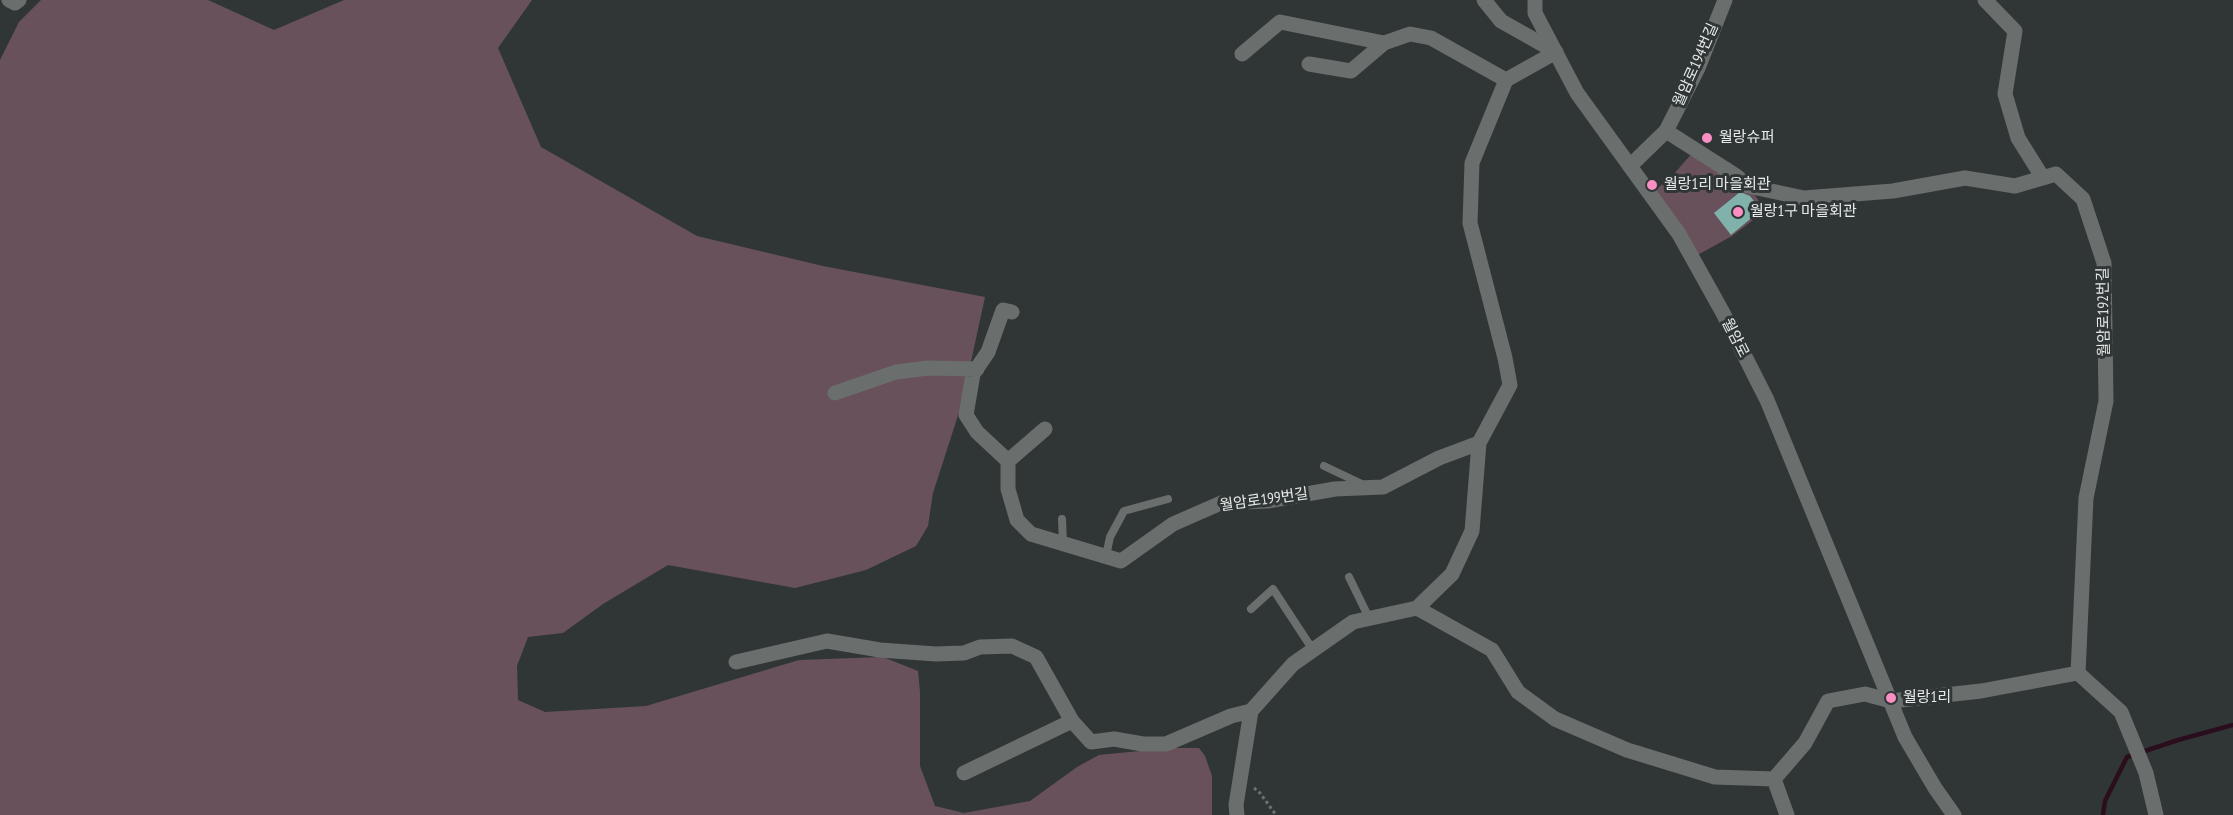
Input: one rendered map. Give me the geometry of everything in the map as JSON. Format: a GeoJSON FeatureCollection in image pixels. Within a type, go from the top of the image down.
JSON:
{"type":"FeatureCollection","features":[{"type":"Feature","properties":{"kind":"street"},"geometry":{"type":"LineString","coordinates":[[9,0],[15,3],[19,0]]}},
{"type":"Feature","properties":{"kind":"street"},"geometry":{"type":"LineString","coordinates":[[1484,0],[1501,21],[1556,52]]}},
{"type":"Feature","properties":{"kind":"street","name":"월암로"},"geometry":{"type":"LineString","coordinates":[[1535,0],[1535,13],[1577,93],[1678,234],[1723,313],[1767,400],[1905,737],[1954,815]]}},
{"type":"Feature","properties":{"kind":"street","name":"월암로194번길"},"geometry":{"type":"LineString","coordinates":[[1666,131],[1698,68],[1725,0]]}},
{"type":"Feature","properties":{"kind":"street"},"geometry":{"type":"LineString","coordinates":[[1630,166],[1666,131],[1735,175],[1748,186],[1804,198],[1893,191],[1965,178],[2015,186],[2043,178],[2018,138],[2005,94],[2015,31],[1985,0]]}},
{"type":"Feature","properties":{"kind":"street"},"geometry":{"type":"LineString","coordinates":[[1242,54],[1280,22],[1384,43]]}},
{"type":"Feature","properties":{"kind":"street"},"geometry":{"type":"LineString","coordinates":[[1309,64],[1351,71],[1384,43],[1410,34],[1431,38],[1506,80]]}},
{"type":"Feature","properties":{"kind":"street"},"geometry":{"type":"LineString","coordinates":[[1237,815],[1236,805],[1251,711],[1293,664],[1353,622],[1417,608],[1452,574],[1472,531],[1479,442],[1510,385],[1470,223],[1472,163],[1506,80],[1556,52]]}},
{"type":"Feature","properties":{"kind":"street","name":"월암로192번길"},"geometry":{"type":"LineString","coordinates":[[2043,178],[2056,174],[2083,200],[2104,263],[2106,401],[2086,498],[2078,673]]}},
{"type":"Feature","properties":{"kind":"street"},"geometry":{"type":"LineString","coordinates":[[1012,312],[1003,310],[988,352],[973,374],[966,415],[977,432],[1008,461],[1045,429]]}},
{"type":"Feature","properties":{"kind":"street"},"geometry":{"type":"LineString","coordinates":[[835,393],[897,372],[928,368],[977,369]]}},
{"type":"Feature","properties":{"kind":"street","name":"월암로199번길"},"geometry":{"type":"LineString","coordinates":[[1008,461],[1008,489],[1017,520],[1031,534],[1121,561],[1173,524],[1221,503],[1267,501],[1335,489],[1383,487],[1439,458],[1479,442]]}},
{"type":"Feature","properties":{"kind":"street"},"geometry":{"type":"LineString","coordinates":[[1417,608],[1492,650],[1518,692],[1555,719],[1627,750],[1715,777],[1774,779]]}},
{"type":"Feature","properties":{"kind":"street"},"geometry":{"type":"LineString","coordinates":[[736,662],[827,641],[880,650],[936,654],[964,653],[980,647],[1012,646],[1036,657],[1072,721],[1091,742],[1114,739],[1143,744],[1166,744],[1231,716],[1251,711]]}},
{"type":"Feature","properties":{"kind":"street"},"geometry":{"type":"LineString","coordinates":[[1774,779],[1804,743],[1828,701],[1865,694],[1890,701],[1981,691],[2078,673],[2121,712],[2146,773],[2156,815]]}},
{"type":"Feature","properties":{"kind":"street"},"geometry":{"type":"LineString","coordinates":[[964,773],[1072,721]]}},
{"type":"Feature","properties":{"kind":"street"},"geometry":{"type":"LineString","coordinates":[[1774,779],[1787,815]]}},
{"type":"Feature","properties":{"kind":"lane"},"geometry":{"type":"LineString","coordinates":[[1324,466],[1370,488]]}},
{"type":"Feature","properties":{"kind":"lane"},"geometry":{"type":"LineString","coordinates":[[1106,556],[1110,537],[1124,511],[1168,499]]}},
{"type":"Feature","properties":{"kind":"lane"},"geometry":{"type":"LineString","coordinates":[[1062,519],[1063,543]]}},
{"type":"Feature","properties":{"kind":"lane"},"geometry":{"type":"LineString","coordinates":[[1349,577],[1369,618]]}},
{"type":"Feature","properties":{"kind":"lane"},"geometry":{"type":"LineString","coordinates":[[1251,609],[1273,589],[1313,650]]}},
{"type":"Feature","properties":{"kind":"path"},"geometry":{"type":"LineString","coordinates":[[1241,778],[1260,793],[1276,815]]}},
{"type":"Feature","properties":{"kind":"shaded area"},"geometry":{"type":"Polygon","coordinates":[[[41,0],[208,0],[274,30],[344,0],[532,0],[498,48],[541,147],[697,236],[823,266],[985,297],[962,403],[933,493],[928,526],[916,546],[866,570],[795,588],[668,565],[603,604],[563,633],[528,637],[517,666],[518,700],[545,712],[646,706],[799,660],[883,657],[918,671],[920,766],[935,806],[964,813],[1030,801],[1077,767],[1099,755],[1170,748],[1199,748],[1205,756],[1212,776],[1212,815],[0,815],[0,60],[19,22],[41,0]]]}},
{"type":"Feature","properties":{"kind":"shaded area"},"geometry":{"type":"Polygon","coordinates":[[[1695,150],[1748,186],[1766,210],[1732,236],[1692,258],[1651,194],[1672,176],[1695,150]]]}},
{"type":"Feature","properties":{"kind":"building","name":"월랑1구 마을회관"},"geometry":{"type":"Polygon","coordinates":[[[1740,192],[1750,196],[1761,210],[1731,235],[1714,213],[1740,192]]]}},
{"type":"Feature","properties":{"kind":"waterway"},"geometry":{"type":"LineString","coordinates":[[2103,815],[2105,801],[2127,757],[2233,725]]}},
{"type":"Feature","properties":{"kind":"place","name":"월랑슈퍼"},"geometry":{"type":"Point","coordinates":[1707,138]}},
{"type":"Feature","properties":{"kind":"place","name":"월랑1리 마을회관"},"geometry":{"type":"Point","coordinates":[1652,185]}},
{"type":"Feature","properties":{"kind":"place","name":"월랑1구 마을회관"},"geometry":{"type":"Point","coordinates":[1738,212]}},
{"type":"Feature","properties":{"kind":"place","name":"월랑1리"},"geometry":{"type":"Point","coordinates":[1891,698]}}]}
